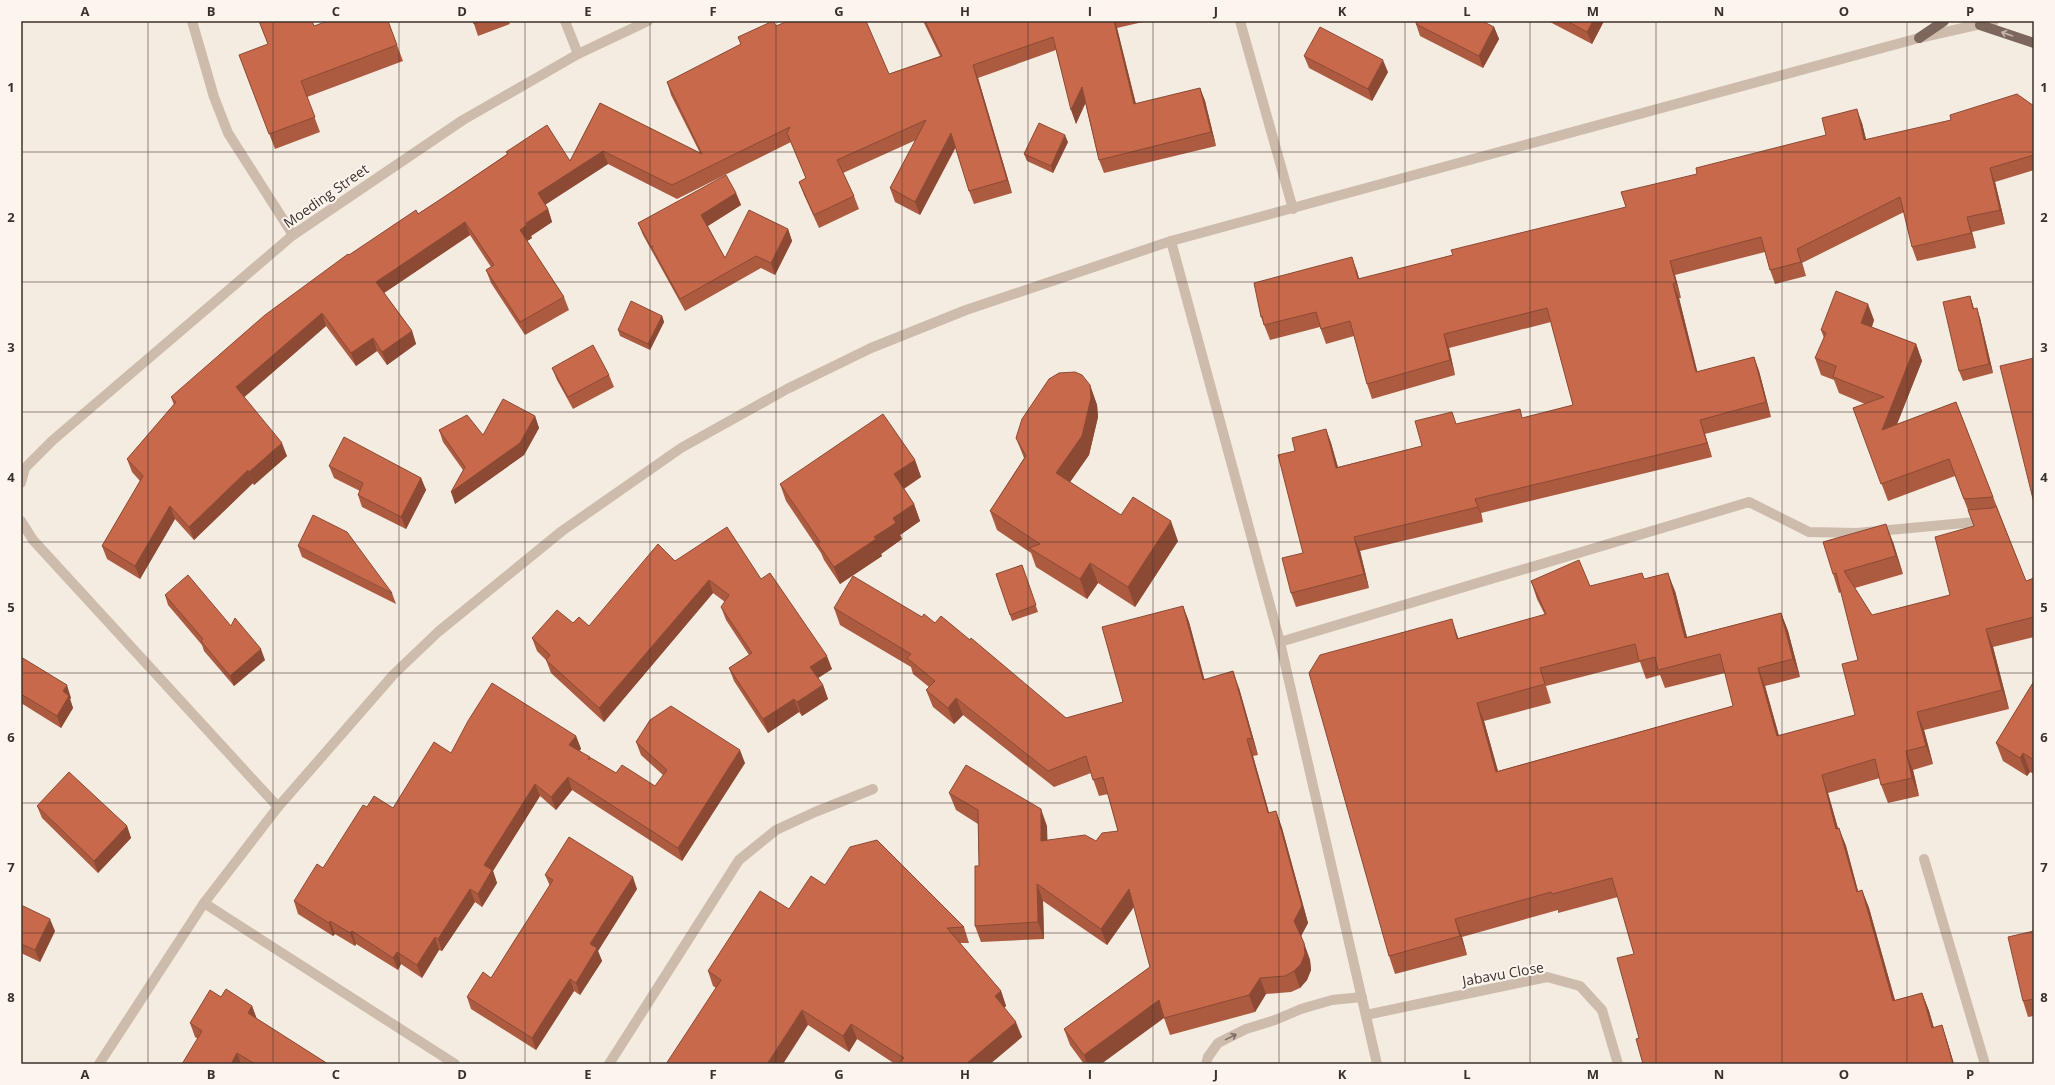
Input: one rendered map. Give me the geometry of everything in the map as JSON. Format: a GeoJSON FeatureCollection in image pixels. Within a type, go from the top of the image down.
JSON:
{"type":"FeatureCollection","features":[{"type":"Feature","properties":{"kind":"main road"},"geometry":{"type":"LineString","coordinates":[[1919,38],[1944,21]]}},
{"type":"Feature","properties":{"kind":"main road"},"geometry":{"type":"LineString","coordinates":[[1980,25],[2034,43]]}},
{"type":"Feature","properties":{"kind":"street"},"geometry":{"type":"LineString","coordinates":[[192,21],[214,97],[228,133],[293,235]]}},
{"type":"Feature","properties":{"kind":"street"},"geometry":{"type":"LineString","coordinates":[[566,21],[578,54]]}},
{"type":"Feature","properties":{"kind":"street","name":"Moeding Street"},"geometry":{"type":"LineString","coordinates":[[21,482],[25,468],[53,440],[293,235],[463,120],[578,54],[648,21]]}},
{"type":"Feature","properties":{"kind":"street"},"geometry":{"type":"LineString","coordinates":[[1240,21],[1293,209]]}},
{"type":"Feature","properties":{"kind":"street"},"geometry":{"type":"LineString","coordinates":[[99,1064],[204,903],[278,807],[394,674],[438,632],[562,531],[681,448],[787,389],[871,348],[966,310],[1171,241],[1919,38],[1994,21]]}},
{"type":"Feature","properties":{"kind":"street"},"geometry":{"type":"LineString","coordinates":[[1171,241],[1280,642],[1377,1064]]}},
{"type":"Feature","properties":{"kind":"street"},"geometry":{"type":"LineString","coordinates":[[1280,642],[1749,502],[1810,532],[1857,533],[1998,520]]}},
{"type":"Feature","properties":{"kind":"street"},"geometry":{"type":"LineString","coordinates":[[21,521],[33,540],[278,807]]}},
{"type":"Feature","properties":{"kind":"street"},"geometry":{"type":"LineString","coordinates":[[609,1064],[739,860],[776,830],[815,812],[873,789]]}},
{"type":"Feature","properties":{"kind":"street"},"geometry":{"type":"LineString","coordinates":[[1924,859],[1984,1064]]}},
{"type":"Feature","properties":{"kind":"street"},"geometry":{"type":"LineString","coordinates":[[204,903],[455,1064]]}},
{"type":"Feature","properties":{"kind":"street","name":"Jabavu Close"},"geometry":{"type":"LineString","coordinates":[[1366,1015],[1547,977],[1580,986],[1602,1010],[1618,1064]]}},
{"type":"Feature","properties":{"kind":"street"},"geometry":{"type":"LineString","coordinates":[[1206,1064],[1208,1057],[1218,1043],[1246,1029],[1301,1009],[1332,1000],[1362,997]]}},
{"type":"Feature","properties":{"kind":"building"},"geometry":{"type":"Polygon","coordinates":[[[259,21],[312,21],[314,26],[328,21],[388,21],[397,45],[301,81],[315,117],[269,134],[239,55],[268,44],[259,21]]]}},
{"type":"Feature","properties":{"kind":"building"},"geometry":{"type":"Polygon","coordinates":[[[473,21],[481,21],[474,24],[473,21]]]}},
{"type":"Feature","properties":{"kind":"building"},"geometry":{"type":"Polygon","coordinates":[[[773,21],[776,26],[788,21],[866,21],[889,74],[942,56],[925,21],[1114,21],[1134,104],[1200,88],[1211,132],[1099,160],[1082,87],[1071,110],[1053,37],[973,65],[1007,180],[969,191],[951,133],[915,202],[890,188],[926,120],[837,160],[854,196],[814,215],[799,182],[806,178],[787,133],[790,127],[672,185],[603,151],[538,193],[548,209],[526,223],[527,225],[520,230],[564,297],[520,322],[486,270],[494,265],[465,222],[376,282],[412,331],[382,352],[373,338],[351,353],[322,313],[236,387],[282,443],[249,472],[248,470],[189,527],[170,506],[135,566],[102,546],[143,476],[127,459],[176,402],[171,397],[265,315],[348,254],[349,255],[416,210],[418,214],[508,154],[506,152],[547,125],[570,161],[600,103],[702,154],[667,82],[741,44],[738,37],[773,21]]]}},
{"type":"Feature","properties":{"kind":"building"},"geometry":{"type":"Polygon","coordinates":[[[1417,21],[1482,21],[1494,27],[1479,56],[1416,24],[1417,21]]]}},
{"type":"Feature","properties":{"kind":"building"},"geometry":{"type":"Polygon","coordinates":[[[1567,21],[1593,21],[1587,32],[1567,21]]]}},
{"type":"Feature","properties":{"kind":"building"},"geometry":{"type":"Polygon","coordinates":[[[1320,27],[1383,60],[1368,89],[1304,56],[1320,27]]]}},
{"type":"Feature","properties":{"kind":"building"},"geometry":{"type":"Polygon","coordinates":[[[2017,94],[2034,106],[2034,155],[1990,168],[2000,210],[1967,217],[1971,233],[1912,247],[1900,197],[1797,249],[1801,262],[1770,270],[1761,237],[1670,261],[1676,283],[1673,284],[1696,372],[1754,357],[1766,402],[1700,420],[1707,443],[1475,499],[1478,507],[1354,537],[1364,574],[1291,593],[1282,558],[1303,553],[1278,455],[1295,451],[1292,438],[1326,429],[1336,468],[1422,446],[1415,421],[1452,412],[1456,424],[1520,409],[1522,418],[1573,405],[1547,308],[1444,334],[1450,360],[1367,384],[1350,321],[1321,329],[1316,312],[1264,325],[1254,283],[1352,257],[1358,279],[1453,255],[1451,250],[1626,207],[1621,192],[1697,174],[1696,168],[1826,135],[1822,118],[1857,109],[1864,140],[1951,120],[1950,115],[2017,94]]]}},
{"type":"Feature","properties":{"kind":"building"},"geometry":{"type":"Polygon","coordinates":[[[1039,123],[1065,135],[1051,166],[1024,154],[1039,123]]]}},
{"type":"Feature","properties":{"kind":"building"},"geometry":{"type":"Polygon","coordinates":[[[726,175],[736,193],[701,215],[725,258],[749,210],[788,229],[771,263],[756,256],[680,299],[652,248],[653,246],[651,247],[638,223],[726,175]]]}},
{"type":"Feature","properties":{"kind":"building"},"geometry":{"type":"Polygon","coordinates":[[[1836,291],[1868,304],[1861,323],[1916,344],[1882,430],[1956,402],[1993,497],[1964,499],[1949,459],[1881,484],[1853,408],[1884,397],[1833,377],[1836,366],[1815,358],[1826,333],[1821,330],[1836,291]]]}},
{"type":"Feature","properties":{"kind":"building"},"geometry":{"type":"Polygon","coordinates":[[[1970,296],[1973,309],[1977,308],[1989,364],[1959,371],[1943,302],[1970,296]]]}},
{"type":"Feature","properties":{"kind":"building"},"geometry":{"type":"Polygon","coordinates":[[[631,301],[662,316],[648,344],[618,330],[631,301]]]}},
{"type":"Feature","properties":{"kind":"building"},"geometry":{"type":"Polygon","coordinates":[[[593,345],[609,375],[568,397],[552,368],[593,345]]]}},
{"type":"Feature","properties":{"kind":"building"},"geometry":{"type":"Polygon","coordinates":[[[2034,358],[2034,503],[2000,366],[2034,358]]]}},
{"type":"Feature","properties":{"kind":"building"},"geometry":{"type":"Polygon","coordinates":[[[1075,372],[1082,375],[1090,385],[1091,398],[1082,436],[1056,473],[1121,515],[1133,497],[1171,521],[1128,587],[1090,563],[1080,579],[1029,548],[1040,544],[990,511],[1026,456],[1016,438],[1022,419],[1049,379],[1059,373],[1075,372]]]}},
{"type":"Feature","properties":{"kind":"building"},"geometry":{"type":"Polygon","coordinates":[[[503,399],[535,416],[520,443],[451,492],[465,467],[439,430],[467,415],[483,435],[503,399]]]}},
{"type":"Feature","properties":{"kind":"building"},"geometry":{"type":"Polygon","coordinates":[[[883,414],[915,460],[894,474],[914,504],[893,518],[896,523],[874,537],[876,539],[834,567],[818,544],[820,542],[780,484],[883,414]]]}},
{"type":"Feature","properties":{"kind":"building"},"geometry":{"type":"Polygon","coordinates":[[[344,437],[421,478],[401,517],[358,495],[363,483],[329,466],[344,437]]]}},
{"type":"Feature","properties":{"kind":"building"},"geometry":{"type":"Polygon","coordinates":[[[1996,506],[2026,581],[2034,578],[2034,617],[1986,629],[2002,690],[1917,712],[1926,746],[1906,751],[1912,778],[1881,785],[1875,759],[1822,775],[1836,829],[1839,828],[1857,892],[1862,890],[1893,1001],[1922,993],[1932,1028],[1942,1025],[1953,1064],[1643,1064],[1636,1039],[1639,1038],[1617,958],[1634,954],[1612,878],[1552,894],[1551,892],[1455,919],[1460,936],[1389,956],[1309,673],[1320,655],[1452,619],[1457,639],[1546,614],[1531,581],[1579,560],[1590,586],[1642,573],[1644,579],[1668,573],[1685,638],[1781,613],[1793,659],[1758,668],[1777,736],[1855,715],[1842,664],[1858,660],[1836,573],[1833,574],[1823,542],[1886,524],[1896,556],[1844,571],[1872,615],[1950,595],[1935,537],[1974,526],[1968,510],[1992,508],[1996,506]],[[1635,644],[1540,668],[1545,684],[1477,703],[1496,772],[1733,706],[1720,654],[1658,670],[1655,657],[1639,661],[1635,644]]]}},
{"type":"Feature","properties":{"kind":"building"},"geometry":{"type":"Polygon","coordinates":[[[313,515],[347,532],[392,593],[298,546],[313,515]]]}},
{"type":"Feature","properties":{"kind":"building"},"geometry":{"type":"Polygon","coordinates":[[[727,527],[761,579],[770,573],[827,656],[810,667],[823,685],[797,702],[794,699],[763,719],[729,668],[752,653],[721,607],[729,595],[709,580],[599,708],[546,660],[550,655],[532,638],[557,610],[573,623],[579,617],[589,626],[658,544],[675,561],[727,527]]]}},
{"type":"Feature","properties":{"kind":"building"},"geometry":{"type":"Polygon","coordinates":[[[1022,565],[1036,605],[1010,615],[996,574],[1022,565]]]}},
{"type":"Feature","properties":{"kind":"building"},"geometry":{"type":"Polygon","coordinates":[[[188,575],[231,626],[235,618],[261,649],[230,676],[201,641],[203,639],[165,595],[188,575]]]}},
{"type":"Feature","properties":{"kind":"building"},"geometry":{"type":"Polygon","coordinates":[[[853,576],[922,617],[924,614],[935,623],[941,616],[970,640],[971,638],[1066,718],[1123,702],[1102,627],[1183,606],[1203,680],[1233,671],[1252,738],[1247,739],[1268,813],[1276,811],[1302,906],[1294,921],[1304,943],[1305,954],[1301,964],[1294,971],[1285,976],[1260,978],[1249,995],[1164,1018],[1159,1000],[1084,1055],[1064,1029],[1150,967],[1129,889],[1101,929],[1037,884],[1038,922],[975,926],[975,866],[979,866],[978,810],[949,793],[966,765],[1041,809],[1041,841],[1085,835],[1096,841],[1102,833],[1118,831],[1103,777],[1093,780],[1086,756],[1048,771],[956,698],[948,708],[926,690],[935,681],[907,658],[911,654],[834,608],[853,576]]]}},
{"type":"Feature","properties":{"kind":"building"},"geometry":{"type":"Polygon","coordinates":[[[21,657],[67,685],[63,691],[69,696],[57,716],[21,694],[21,657]]]}},
{"type":"Feature","properties":{"kind":"building"},"geometry":{"type":"Polygon","coordinates":[[[2034,681],[2034,760],[2023,753],[2020,758],[1996,743],[2034,681]]]}},
{"type":"Feature","properties":{"kind":"building"},"geometry":{"type":"Polygon","coordinates":[[[492,683],[576,736],[569,745],[590,757],[588,760],[591,758],[616,773],[622,765],[655,786],[667,770],[636,742],[650,720],[671,706],[740,750],[678,848],[568,777],[551,797],[535,784],[484,865],[492,870],[478,894],[470,889],[438,939],[435,937],[417,965],[397,952],[393,958],[352,931],[350,933],[330,921],[329,923],[294,901],[317,864],[323,868],[363,805],[367,807],[374,796],[393,808],[434,742],[451,753],[468,721],[492,683]]]}},
{"type":"Feature","properties":{"kind":"building"},"geometry":{"type":"Polygon","coordinates":[[[69,772],[127,826],[94,861],[37,806],[69,772]]]}},
{"type":"Feature","properties":{"kind":"building"},"geometry":{"type":"Polygon","coordinates":[[[569,837],[633,877],[590,944],[597,948],[576,983],[570,979],[532,1038],[467,997],[483,972],[491,978],[553,880],[545,875],[569,837]]]}},
{"type":"Feature","properties":{"kind":"building"},"geometry":{"type":"Polygon","coordinates":[[[877,840],[964,927],[947,928],[1001,991],[995,996],[1016,1022],[966,1064],[897,1064],[904,1058],[851,1024],[843,1036],[802,1010],[767,1064],[666,1064],[721,980],[708,971],[760,891],[789,909],[811,876],[825,885],[850,847],[877,840]]]}},
{"type":"Feature","properties":{"kind":"building"},"geometry":{"type":"Polygon","coordinates":[[[21,905],[50,919],[35,950],[21,944],[21,905]]]}},
{"type":"Feature","properties":{"kind":"building"},"geometry":{"type":"Polygon","coordinates":[[[2034,931],[2034,999],[2023,1001],[2008,937],[2034,931]]]}},
{"type":"Feature","properties":{"kind":"building"},"geometry":{"type":"Polygon","coordinates":[[[226,989],[252,1006],[248,1013],[328,1064],[255,1064],[237,1053],[231,1064],[182,1064],[202,1031],[190,1023],[210,990],[221,997],[226,989]]]}}]}
